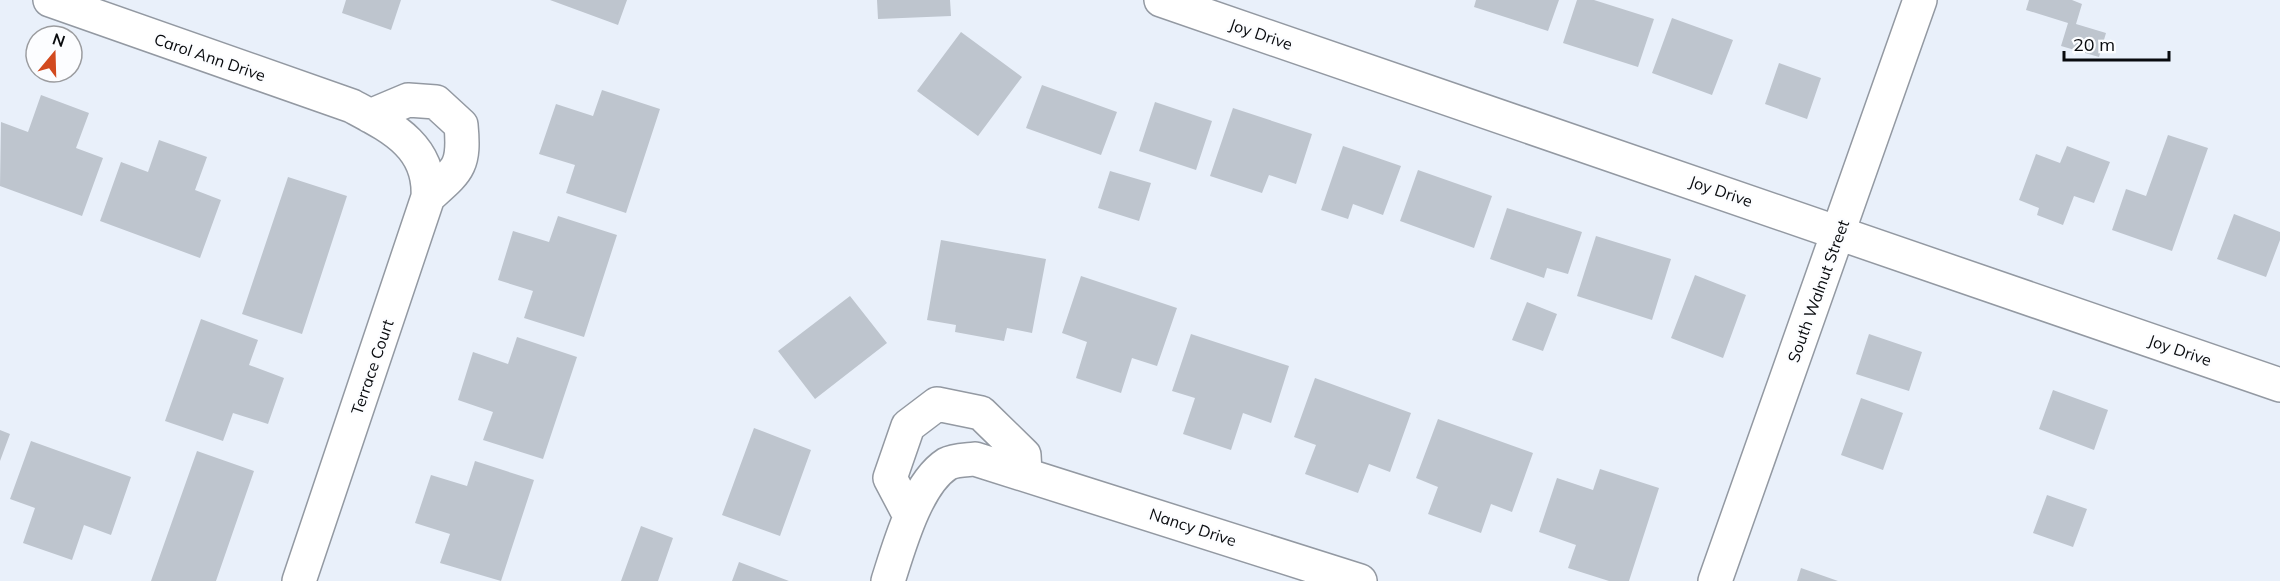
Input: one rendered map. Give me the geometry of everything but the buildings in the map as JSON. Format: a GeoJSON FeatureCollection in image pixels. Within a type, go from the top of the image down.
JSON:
{"type":"FeatureCollection","features":[{"type":"Feature","properties":{"kind":"street","name":"Carol Ann Drive"},"geometry":{"type":"LineString","coordinates":[[50,0],[352,106],[394,128],[418,152]]}},
{"type":"Feature","properties":{"kind":"street","name":"Joy Drive"},"geometry":{"type":"LineString","coordinates":[[1161,0],[1839,231],[2280,385]]}},
{"type":"Feature","properties":{"kind":"street","name":"South Walnut Street"},"geometry":{"type":"LineString","coordinates":[[1715,581],[1920,0]]}},
{"type":"Feature","properties":{"kind":"street"},"geometry":{"type":"LineString","coordinates":[[370,116],[408,100],[436,102],[461,125],[464,154],[454,174],[428,197]]}},
{"type":"Feature","properties":{"kind":"street","name":"Terrace Court"},"geometry":{"type":"LineString","coordinates":[[299,581],[428,197],[429,186],[418,152]]}},
{"type":"Feature","properties":{"kind":"street"},"geometry":{"type":"LineString","coordinates":[[888,581],[910,516],[890,478],[908,426],[938,404],[981,413],[1024,455],[1025,473]]}},
{"type":"Feature","properties":{"kind":"street","name":"Nancy Drive"},"geometry":{"type":"LineString","coordinates":[[910,516],[927,486],[948,463],[975,459],[1360,581]]}}]}
